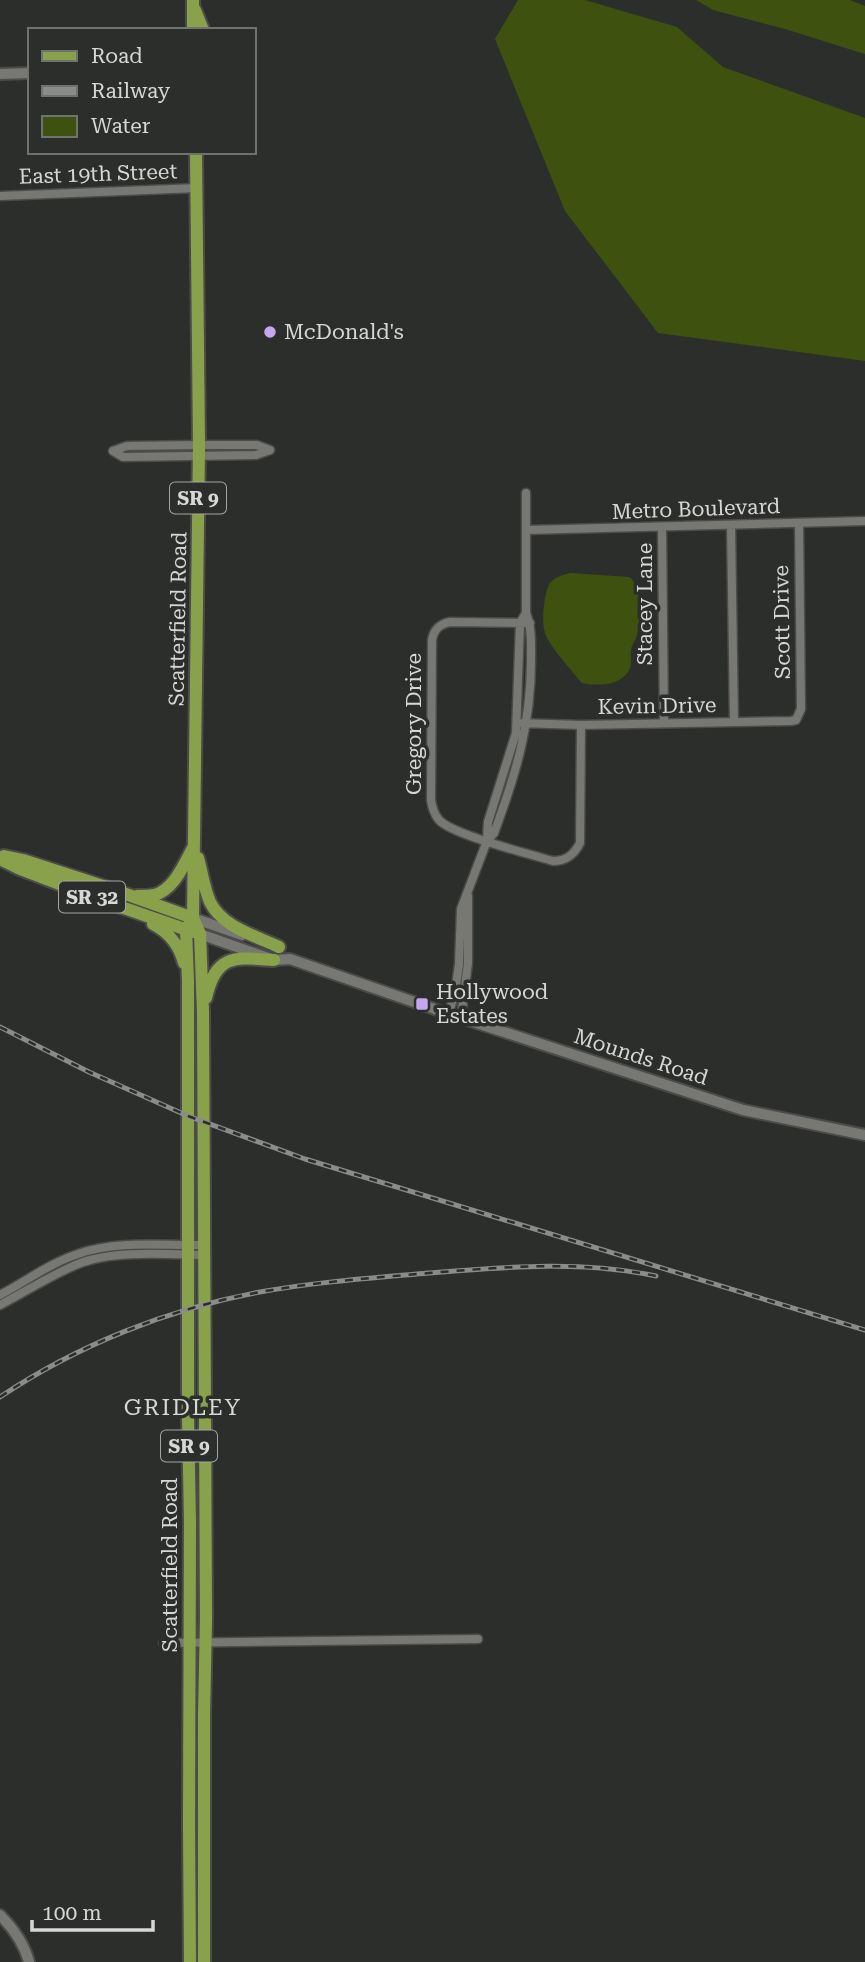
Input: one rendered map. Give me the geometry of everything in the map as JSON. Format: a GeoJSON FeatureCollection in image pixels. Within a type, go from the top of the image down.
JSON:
{"type":"FeatureCollection","features":[{"type":"Feature","properties":{"kind":"main road"},"geometry":{"type":"LineString","coordinates":[[185,28],[193,4]]}},
{"type":"Feature","properties":{"kind":"main road"},"geometry":{"type":"LineString","coordinates":[[193,4],[193,28]]}},
{"type":"Feature","properties":{"kind":"main road"},"geometry":{"type":"LineString","coordinates":[[193,4],[203,28]]}},
{"type":"Feature","properties":{"kind":"main road"},"geometry":{"type":"LineString","coordinates":[[0,74],[28,73]]}},
{"type":"Feature","properties":{"kind":"main road","name":"Scatterfield Road"},"geometry":{"type":"LineString","coordinates":[[190,1962],[186,930],[192,918],[195,844],[199,451],[196,154]]}},
{"type":"Feature","properties":{"kind":"main road"},"geometry":{"type":"LineString","coordinates":[[195,844],[209,899],[216,912],[227,922],[279,947]]}},
{"type":"Feature","properties":{"kind":"main road","name":"SR 32"},"geometry":{"type":"LineString","coordinates":[[132,896],[153,895],[168,887],[195,844]]}},
{"type":"Feature","properties":{"kind":"main road","name":"Mounds Road"},"geometry":{"type":"LineString","coordinates":[[0,857],[23,860],[279,947],[290,959]]}},
{"type":"Feature","properties":{"kind":"main road","name":"Mounds Road"},"geometry":{"type":"LineString","coordinates":[[0,857],[20,869],[128,910],[274,960],[290,959],[743,1110],[865,1135]]}},
{"type":"Feature","properties":{"kind":"main road"},"geometry":{"type":"LineString","coordinates":[[128,910],[171,937],[183,958],[188,981]]}},
{"type":"Feature","properties":{"kind":"main road","name":"Scatterfield Road"},"geometry":{"type":"LineString","coordinates":[[192,918],[200,934],[202,1012],[204,1962]]}},
{"type":"Feature","properties":{"kind":"main road"},"geometry":{"type":"LineString","coordinates":[[202,1012],[212,977],[223,963],[240,958],[274,960]]}},
{"type":"Feature","properties":{"kind":"main road"},"geometry":{"type":"LineString","coordinates":[[0,1915],[14,1930],[29,1962]]}},
{"type":"Feature","properties":{"kind":"street","name":"East 19th Street"},"geometry":{"type":"LineString","coordinates":[[0,195],[197,188]]}},
{"type":"Feature","properties":{"kind":"street"},"geometry":{"type":"LineString","coordinates":[[199,451],[127,446],[113,451],[123,457],[199,451],[257,445],[270,450],[257,456],[199,451]]}},
{"type":"Feature","properties":{"kind":"street"},"geometry":{"type":"LineString","coordinates":[[522,723],[531,688],[530,624],[526,613],[526,493]]}},
{"type":"Feature","properties":{"kind":"street","name":"Metro Boulevard"},"geometry":{"type":"LineString","coordinates":[[527,530],[865,521]]}},
{"type":"Feature","properties":{"kind":"street","name":"Scott Drive"},"geometry":{"type":"LineString","coordinates":[[796,720],[801,709],[799,523]]}},
{"type":"Feature","properties":{"kind":"street"},"geometry":{"type":"LineString","coordinates":[[731,525],[734,722]]}},
{"type":"Feature","properties":{"kind":"street","name":"Stacey Lane"},"geometry":{"type":"LineString","coordinates":[[662,528],[664,723]]}},
{"type":"Feature","properties":{"kind":"street"},"geometry":{"type":"LineString","coordinates":[[449,1014],[459,964],[461,909],[487,841],[494,833],[525,735],[522,723],[520,623],[526,613]]}},
{"type":"Feature","properties":{"kind":"street","name":"Gregory Drive"},"geometry":{"type":"LineString","coordinates":[[487,841],[445,825],[432,807],[432,640],[437,627],[443,623],[530,624]]}},
{"type":"Feature","properties":{"kind":"street","name":"Kevin Drive"},"geometry":{"type":"LineString","coordinates":[[522,723],[582,725],[796,720]]}},
{"type":"Feature","properties":{"kind":"street"},"geometry":{"type":"LineString","coordinates":[[487,841],[553,861],[562,860],[575,852],[580,843],[582,725]]}},
{"type":"Feature","properties":{"kind":"street"},"geometry":{"type":"LineString","coordinates":[[461,1018],[468,963],[467,893]]}},
{"type":"Feature","properties":{"kind":"street"},"geometry":{"type":"LineString","coordinates":[[0,1295],[76,1254],[95,1249],[117,1246],[203,1250]]}},
{"type":"Feature","properties":{"kind":"street"},"geometry":{"type":"LineString","coordinates":[[0,1305],[78,1264],[99,1258],[188,1250]]}},
{"type":"Feature","properties":{"kind":"street"},"geometry":{"type":"LineString","coordinates":[[163,1643],[478,1639]]}},
{"type":"Feature","properties":{"kind":"water"},"geometry":{"type":"Polygon","coordinates":[[[518,0],[585,0],[677,27],[723,67],[865,118],[865,361],[658,333],[565,211],[495,39],[518,0]]]}},
{"type":"Feature","properties":{"kind":"water"},"geometry":{"type":"Polygon","coordinates":[[[696,0],[850,0],[865,6],[865,54],[713,10],[696,0]]]}},
{"type":"Feature","properties":{"kind":"water"},"geometry":{"type":"Polygon","coordinates":[[[570,573],[629,577],[637,588],[640,612],[631,650],[631,664],[624,677],[619,680],[601,685],[582,683],[547,638],[543,615],[548,587],[554,579],[570,573]]]}},
{"type":"Feature","properties":{"kind":"railway"},"geometry":{"type":"LineString","coordinates":[[0,1027],[89,1072],[188,1116],[305,1159],[865,1330]]}},
{"type":"Feature","properties":{"kind":"railway"},"geometry":{"type":"LineString","coordinates":[[0,1397],[61,1361],[125,1331],[192,1308],[260,1292],[344,1281],[514,1267],[571,1266],[656,1276]]}},
{"type":"Feature","properties":{"kind":"place","name":"McDonald's"},"geometry":{"type":"Point","coordinates":[270,332]}},
{"type":"Feature","properties":{"kind":"place","name":"Hollywood Estates"},"geometry":{"type":"Point","coordinates":[422,1004]}},
{"type":"Feature","properties":{"kind":"district","name":"GRIDLEY"},"geometry":{"type":"Point","coordinates":[183,1407]}}]}
